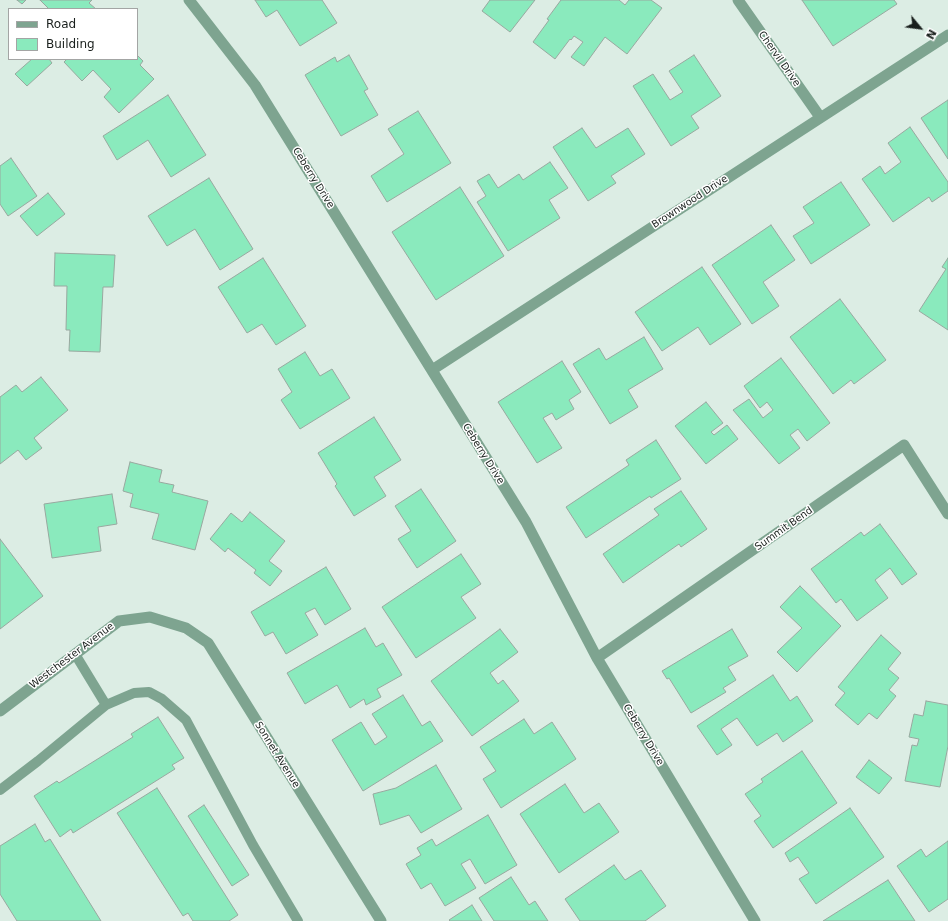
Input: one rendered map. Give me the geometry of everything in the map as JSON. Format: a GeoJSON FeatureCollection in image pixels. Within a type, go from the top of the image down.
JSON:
{"type":"FeatureCollection","features":[{"type":"Feature","properties":{"kind":"street","name":"Ceberry Drive"},"geometry":{"type":"LineString","coordinates":[[189,0],[255,85],[526,522],[597,658],[755,921]]}},
{"type":"Feature","properties":{"kind":"street","name":"Chervil Drive"},"geometry":{"type":"LineString","coordinates":[[738,0],[820,117]]}},
{"type":"Feature","properties":{"kind":"street","name":"Brownwood Drive"},"geometry":{"type":"LineString","coordinates":[[432,370],[948,35]]}},
{"type":"Feature","properties":{"kind":"street","name":"Summit Bend"},"geometry":{"type":"LineString","coordinates":[[597,658],[904,445],[948,514]]}},
{"type":"Feature","properties":{"kind":"street","name":"Westchester Avenue"},"geometry":{"type":"LineString","coordinates":[[0,711],[119,621],[150,617]]}},
{"type":"Feature","properties":{"kind":"street","name":"Sonnet Avenue"},"geometry":{"type":"LineString","coordinates":[[150,617],[186,628],[208,643],[381,921]]}},
{"type":"Feature","properties":{"kind":"lane"},"geometry":{"type":"LineString","coordinates":[[75,654],[106,705]]}},
{"type":"Feature","properties":{"kind":"lane"},"geometry":{"type":"LineString","coordinates":[[0,790],[106,705],[134,693],[149,692],[162,699],[186,720],[253,845],[298,921]]}},
{"type":"Feature","properties":{"kind":"building"},"geometry":{"type":"Polygon","coordinates":[[[17,0],[26,0],[22,4],[17,0]]]}},
{"type":"Feature","properties":{"kind":"building"},"geometry":{"type":"Polygon","coordinates":[[[40,0],[92,0],[89,3],[95,8],[48,8],[40,0]]]}},
{"type":"Feature","properties":{"kind":"building"},"geometry":{"type":"Polygon","coordinates":[[[255,0],[322,0],[337,23],[300,46],[277,10],[266,17],[255,0]]]}},
{"type":"Feature","properties":{"kind":"building"},"geometry":{"type":"Polygon","coordinates":[[[490,0],[535,0],[510,32],[482,11],[490,0]]]}},
{"type":"Feature","properties":{"kind":"building"},"geometry":{"type":"Polygon","coordinates":[[[561,0],[619,0],[625,5],[629,0],[651,0],[662,8],[627,54],[605,37],[584,66],[571,57],[583,42],[574,36],[555,59],[533,42],[561,0]]]}},
{"type":"Feature","properties":{"kind":"building"},"geometry":{"type":"Polygon","coordinates":[[[802,0],[894,0],[897,4],[833,46],[802,0]]]}},
{"type":"Feature","properties":{"kind":"building"},"geometry":{"type":"Polygon","coordinates":[[[349,55],[368,89],[364,91],[378,115],[341,136],[305,75],[335,57],[337,62],[349,55]]]}},
{"type":"Feature","properties":{"kind":"building"},"geometry":{"type":"Polygon","coordinates":[[[694,55],[721,96],[691,116],[699,128],[671,146],[633,86],[653,74],[670,100],[683,92],[669,71],[694,55]]]}},
{"type":"Feature","properties":{"kind":"building"},"geometry":{"type":"Polygon","coordinates":[[[138,56],[143,61],[140,65],[154,79],[119,113],[104,97],[111,89],[93,70],[82,81],[64,62],[66,60],[138,60],[138,56]]]}},
{"type":"Feature","properties":{"kind":"building"},"geometry":{"type":"Polygon","coordinates":[[[31,60],[50,60],[52,63],[27,86],[15,74],[31,60]]]}},
{"type":"Feature","properties":{"kind":"building"},"geometry":{"type":"Polygon","coordinates":[[[168,95],[206,155],[171,177],[148,140],[117,160],[103,136],[168,95]]]}},
{"type":"Feature","properties":{"kind":"building"},"geometry":{"type":"Polygon","coordinates":[[[948,100],[948,159],[921,118],[948,100]]]}},
{"type":"Feature","properties":{"kind":"building"},"geometry":{"type":"Polygon","coordinates":[[[418,111],[451,163],[387,202],[371,176],[404,154],[388,129],[418,111]]]}},
{"type":"Feature","properties":{"kind":"building"},"geometry":{"type":"Polygon","coordinates":[[[910,127],[948,182],[948,191],[932,202],[929,197],[893,222],[862,179],[880,166],[885,174],[901,162],[888,143],[910,127]]]}},
{"type":"Feature","properties":{"kind":"building"},"geometry":{"type":"Polygon","coordinates":[[[582,128],[596,148],[628,128],[645,154],[611,176],[616,183],[588,201],[553,147],[582,128]]]}},
{"type":"Feature","properties":{"kind":"building"},"geometry":{"type":"Polygon","coordinates":[[[11,158],[37,196],[8,216],[0,204],[0,166],[11,158]]]}},
{"type":"Feature","properties":{"kind":"building"},"geometry":{"type":"Polygon","coordinates":[[[550,162],[568,188],[549,200],[560,218],[508,251],[477,202],[486,196],[477,181],[489,174],[498,188],[519,174],[523,180],[550,162]]]}},
{"type":"Feature","properties":{"kind":"building"},"geometry":{"type":"Polygon","coordinates":[[[209,178],[253,249],[220,270],[195,229],[167,246],[148,216],[209,178]]]}},
{"type":"Feature","properties":{"kind":"building"},"geometry":{"type":"Polygon","coordinates":[[[841,182],[870,225],[811,264],[793,236],[814,223],[803,207],[841,182]]]}},
{"type":"Feature","properties":{"kind":"building"},"geometry":{"type":"Polygon","coordinates":[[[460,187],[504,256],[436,300],[392,232],[460,187]]]}},
{"type":"Feature","properties":{"kind":"building"},"geometry":{"type":"Polygon","coordinates":[[[48,193],[65,214],[37,236],[20,216],[48,193]]]}},
{"type":"Feature","properties":{"kind":"building"},"geometry":{"type":"Polygon","coordinates":[[[771,225],[795,260],[763,282],[779,306],[752,324],[712,265],[771,225]]]}},
{"type":"Feature","properties":{"kind":"building"},"geometry":{"type":"Polygon","coordinates":[[[55,253],[115,255],[113,287],[103,287],[100,352],[69,351],[70,330],[66,330],[67,286],[54,286],[55,253]]]}},
{"type":"Feature","properties":{"kind":"building"},"geometry":{"type":"Polygon","coordinates":[[[263,258],[306,326],[276,345],[262,324],[247,333],[218,287],[263,258]]]}},
{"type":"Feature","properties":{"kind":"building"},"geometry":{"type":"Polygon","coordinates":[[[948,258],[948,330],[919,311],[946,269],[942,267],[948,258]]]}},
{"type":"Feature","properties":{"kind":"building"},"geometry":{"type":"Polygon","coordinates":[[[702,267],[741,324],[710,345],[698,327],[662,351],[635,312],[702,267]]]}},
{"type":"Feature","properties":{"kind":"building"},"geometry":{"type":"Polygon","coordinates":[[[840,299],[886,360],[854,384],[851,380],[833,394],[790,337],[840,299]]]}},
{"type":"Feature","properties":{"kind":"building"},"geometry":{"type":"Polygon","coordinates":[[[644,337],[663,369],[628,390],[638,407],[610,424],[573,364],[599,348],[606,360],[644,337]]]}},
{"type":"Feature","properties":{"kind":"building"},"geometry":{"type":"Polygon","coordinates":[[[305,352],[320,376],[332,369],[350,398],[300,429],[281,400],[292,392],[278,369],[305,352]]]}},
{"type":"Feature","properties":{"kind":"building"},"geometry":{"type":"Polygon","coordinates":[[[781,358],[830,423],[807,441],[798,429],[790,435],[800,448],[779,464],[733,410],[749,399],[763,418],[773,410],[767,402],[760,408],[744,386],[781,358]]]}},
{"type":"Feature","properties":{"kind":"building"},"geometry":{"type":"Polygon","coordinates":[[[562,361],[581,392],[569,400],[574,409],[556,420],[552,413],[543,418],[562,448],[537,463],[498,402],[562,361]]]}},
{"type":"Feature","properties":{"kind":"building"},"geometry":{"type":"Polygon","coordinates":[[[41,377],[68,410],[34,438],[42,448],[26,460],[18,450],[0,464],[0,397],[16,385],[22,392],[41,377]]]}},
{"type":"Feature","properties":{"kind":"building"},"geometry":{"type":"Polygon","coordinates":[[[706,402],[723,423],[711,432],[714,435],[727,425],[738,439],[706,464],[675,426],[706,402]]]}},
{"type":"Feature","properties":{"kind":"building"},"geometry":{"type":"Polygon","coordinates":[[[374,417],[401,460],[374,477],[386,496],[354,516],[335,486],[337,484],[318,453],[374,417]]]}},
{"type":"Feature","properties":{"kind":"building"},"geometry":{"type":"Polygon","coordinates":[[[656,440],[681,479],[651,498],[650,496],[586,538],[566,507],[629,465],[626,460],[656,440]]]}},
{"type":"Feature","properties":{"kind":"building"},"geometry":{"type":"Polygon","coordinates":[[[130,462],[162,470],[159,482],[174,485],[172,492],[208,501],[195,550],[152,539],[159,514],[130,507],[133,494],[123,491],[130,462]]]}},
{"type":"Feature","properties":{"kind":"building"},"geometry":{"type":"Polygon","coordinates":[[[421,489],[456,541],[417,568],[398,539],[411,531],[395,506],[421,489]]]}},
{"type":"Feature","properties":{"kind":"building"},"geometry":{"type":"Polygon","coordinates":[[[681,491],[707,529],[681,547],[679,544],[623,583],[603,554],[659,515],[654,509],[681,491]]]}},
{"type":"Feature","properties":{"kind":"building"},"geometry":{"type":"Polygon","coordinates":[[[112,494],[117,524],[98,527],[101,551],[52,558],[44,504],[112,494]]]}},
{"type":"Feature","properties":{"kind":"building"},"geometry":{"type":"Polygon","coordinates":[[[250,512],[285,541],[269,561],[282,571],[270,586],[254,573],[256,570],[228,548],[225,552],[210,539],[231,513],[242,522],[250,512]]]}},
{"type":"Feature","properties":{"kind":"building"},"geometry":{"type":"Polygon","coordinates":[[[880,524],[917,574],[902,585],[890,568],[875,580],[888,598],[857,621],[841,599],[836,603],[811,569],[861,532],[864,536],[880,524]]]}},
{"type":"Feature","properties":{"kind":"building"},"geometry":{"type":"Polygon","coordinates":[[[0,539],[43,596],[0,629],[0,539]]]}},
{"type":"Feature","properties":{"kind":"building"},"geometry":{"type":"Polygon","coordinates":[[[461,554],[481,584],[461,597],[476,618],[416,658],[382,607],[461,554]]]}},
{"type":"Feature","properties":{"kind":"building"},"geometry":{"type":"Polygon","coordinates":[[[326,567],[351,609],[325,625],[315,608],[305,613],[318,635],[286,654],[273,632],[265,636],[251,612],[326,567]]]}},
{"type":"Feature","properties":{"kind":"building"},"geometry":{"type":"Polygon","coordinates":[[[800,586],[841,626],[797,672],[777,652],[802,628],[780,607],[800,586]]]}},
{"type":"Feature","properties":{"kind":"building"},"geometry":{"type":"Polygon","coordinates":[[[365,628],[376,647],[383,643],[402,675],[377,689],[381,697],[366,705],[364,699],[350,708],[337,685],[305,704],[287,673],[365,628]]]}},
{"type":"Feature","properties":{"kind":"building"},"geometry":{"type":"Polygon","coordinates":[[[500,629],[518,652],[490,673],[498,684],[503,680],[519,701],[472,736],[431,681],[500,629]]]}},
{"type":"Feature","properties":{"kind":"building"},"geometry":{"type":"Polygon","coordinates":[[[732,629],[748,656],[728,667],[736,680],[723,688],[726,692],[691,713],[669,678],[667,679],[662,671],[732,629]]]}},
{"type":"Feature","properties":{"kind":"building"},"geometry":{"type":"Polygon","coordinates":[[[881,635],[901,653],[888,669],[899,678],[889,690],[896,696],[877,719],[869,713],[858,725],[835,705],[845,693],[838,687],[881,635]]]}},
{"type":"Feature","properties":{"kind":"building"},"geometry":{"type":"Polygon","coordinates":[[[773,675],[790,701],[797,696],[813,721],[783,742],[777,733],[757,746],[737,718],[721,729],[732,745],[717,755],[697,726],[773,675]]]}},
{"type":"Feature","properties":{"kind":"building"},"geometry":{"type":"Polygon","coordinates":[[[403,695],[422,726],[430,721],[443,741],[363,791],[332,740],[361,722],[375,745],[387,737],[372,714],[403,695]]]}},
{"type":"Feature","properties":{"kind":"building"},"geometry":{"type":"Polygon","coordinates":[[[926,701],[948,705],[948,746],[940,787],[905,781],[912,745],[917,746],[919,739],[909,737],[914,714],[923,716],[926,701]]]}},
{"type":"Feature","properties":{"kind":"building"},"geometry":{"type":"Polygon","coordinates":[[[158,717],[184,758],[172,765],[175,769],[73,833],[71,829],[60,837],[34,796],[57,781],[59,783],[133,737],[131,734],[158,717]]]}},
{"type":"Feature","properties":{"kind":"building"},"geometry":{"type":"Polygon","coordinates":[[[524,719],[534,734],[552,722],[576,759],[501,808],[483,779],[496,771],[480,747],[524,719]]]}},
{"type":"Feature","properties":{"kind":"building"},"geometry":{"type":"Polygon","coordinates":[[[802,751],[837,803],[773,848],[754,821],[761,816],[745,794],[763,782],[761,779],[802,751]]]}},
{"type":"Feature","properties":{"kind":"building"},"geometry":{"type":"Polygon","coordinates":[[[869,760],[892,778],[879,794],[856,777],[869,760]]]}},
{"type":"Feature","properties":{"kind":"building"},"geometry":{"type":"Polygon","coordinates":[[[436,765],[462,809],[421,833],[409,815],[380,825],[373,794],[396,788],[436,765]]]}},
{"type":"Feature","properties":{"kind":"building"},"geometry":{"type":"Polygon","coordinates":[[[565,784],[584,813],[599,803],[619,832],[559,873],[520,814],[565,784]]]}},
{"type":"Feature","properties":{"kind":"building"},"geometry":{"type":"Polygon","coordinates":[[[157,788],[238,915],[229,921],[193,921],[188,913],[183,916],[117,813],[157,788]]]}},
{"type":"Feature","properties":{"kind":"building"},"geometry":{"type":"Polygon","coordinates":[[[204,805],[249,875],[232,886],[188,816],[204,805]]]}},
{"type":"Feature","properties":{"kind":"building"},"geometry":{"type":"Polygon","coordinates":[[[850,808],[884,857],[816,904],[799,879],[809,873],[798,857],[790,862],[785,853],[850,808]]]}},
{"type":"Feature","properties":{"kind":"building"},"geometry":{"type":"Polygon","coordinates":[[[488,815],[517,865],[485,884],[470,859],[461,864],[476,888],[445,906],[431,883],[421,889],[406,864],[421,855],[417,848],[432,839],[436,846],[488,815]]]}},
{"type":"Feature","properties":{"kind":"building"},"geometry":{"type":"Polygon","coordinates":[[[35,824],[45,842],[50,839],[101,921],[17,921],[0,894],[0,846],[35,824]]]}},
{"type":"Feature","properties":{"kind":"building"},"geometry":{"type":"Polygon","coordinates":[[[948,841],[948,899],[929,912],[897,866],[921,849],[926,857],[948,841]]]}},
{"type":"Feature","properties":{"kind":"building"},"geometry":{"type":"Polygon","coordinates":[[[614,865],[625,880],[641,870],[666,906],[645,921],[580,921],[565,899],[614,865]]]}},
{"type":"Feature","properties":{"kind":"building"},"geometry":{"type":"Polygon","coordinates":[[[511,877],[529,905],[535,901],[548,921],[494,921],[479,898],[511,877]]]}},
{"type":"Feature","properties":{"kind":"building"},"geometry":{"type":"Polygon","coordinates":[[[888,880],[915,921],[823,921],[888,880]]]}},
{"type":"Feature","properties":{"kind":"building"},"geometry":{"type":"Polygon","coordinates":[[[472,905],[482,921],[449,920],[472,905]]]}}]}
